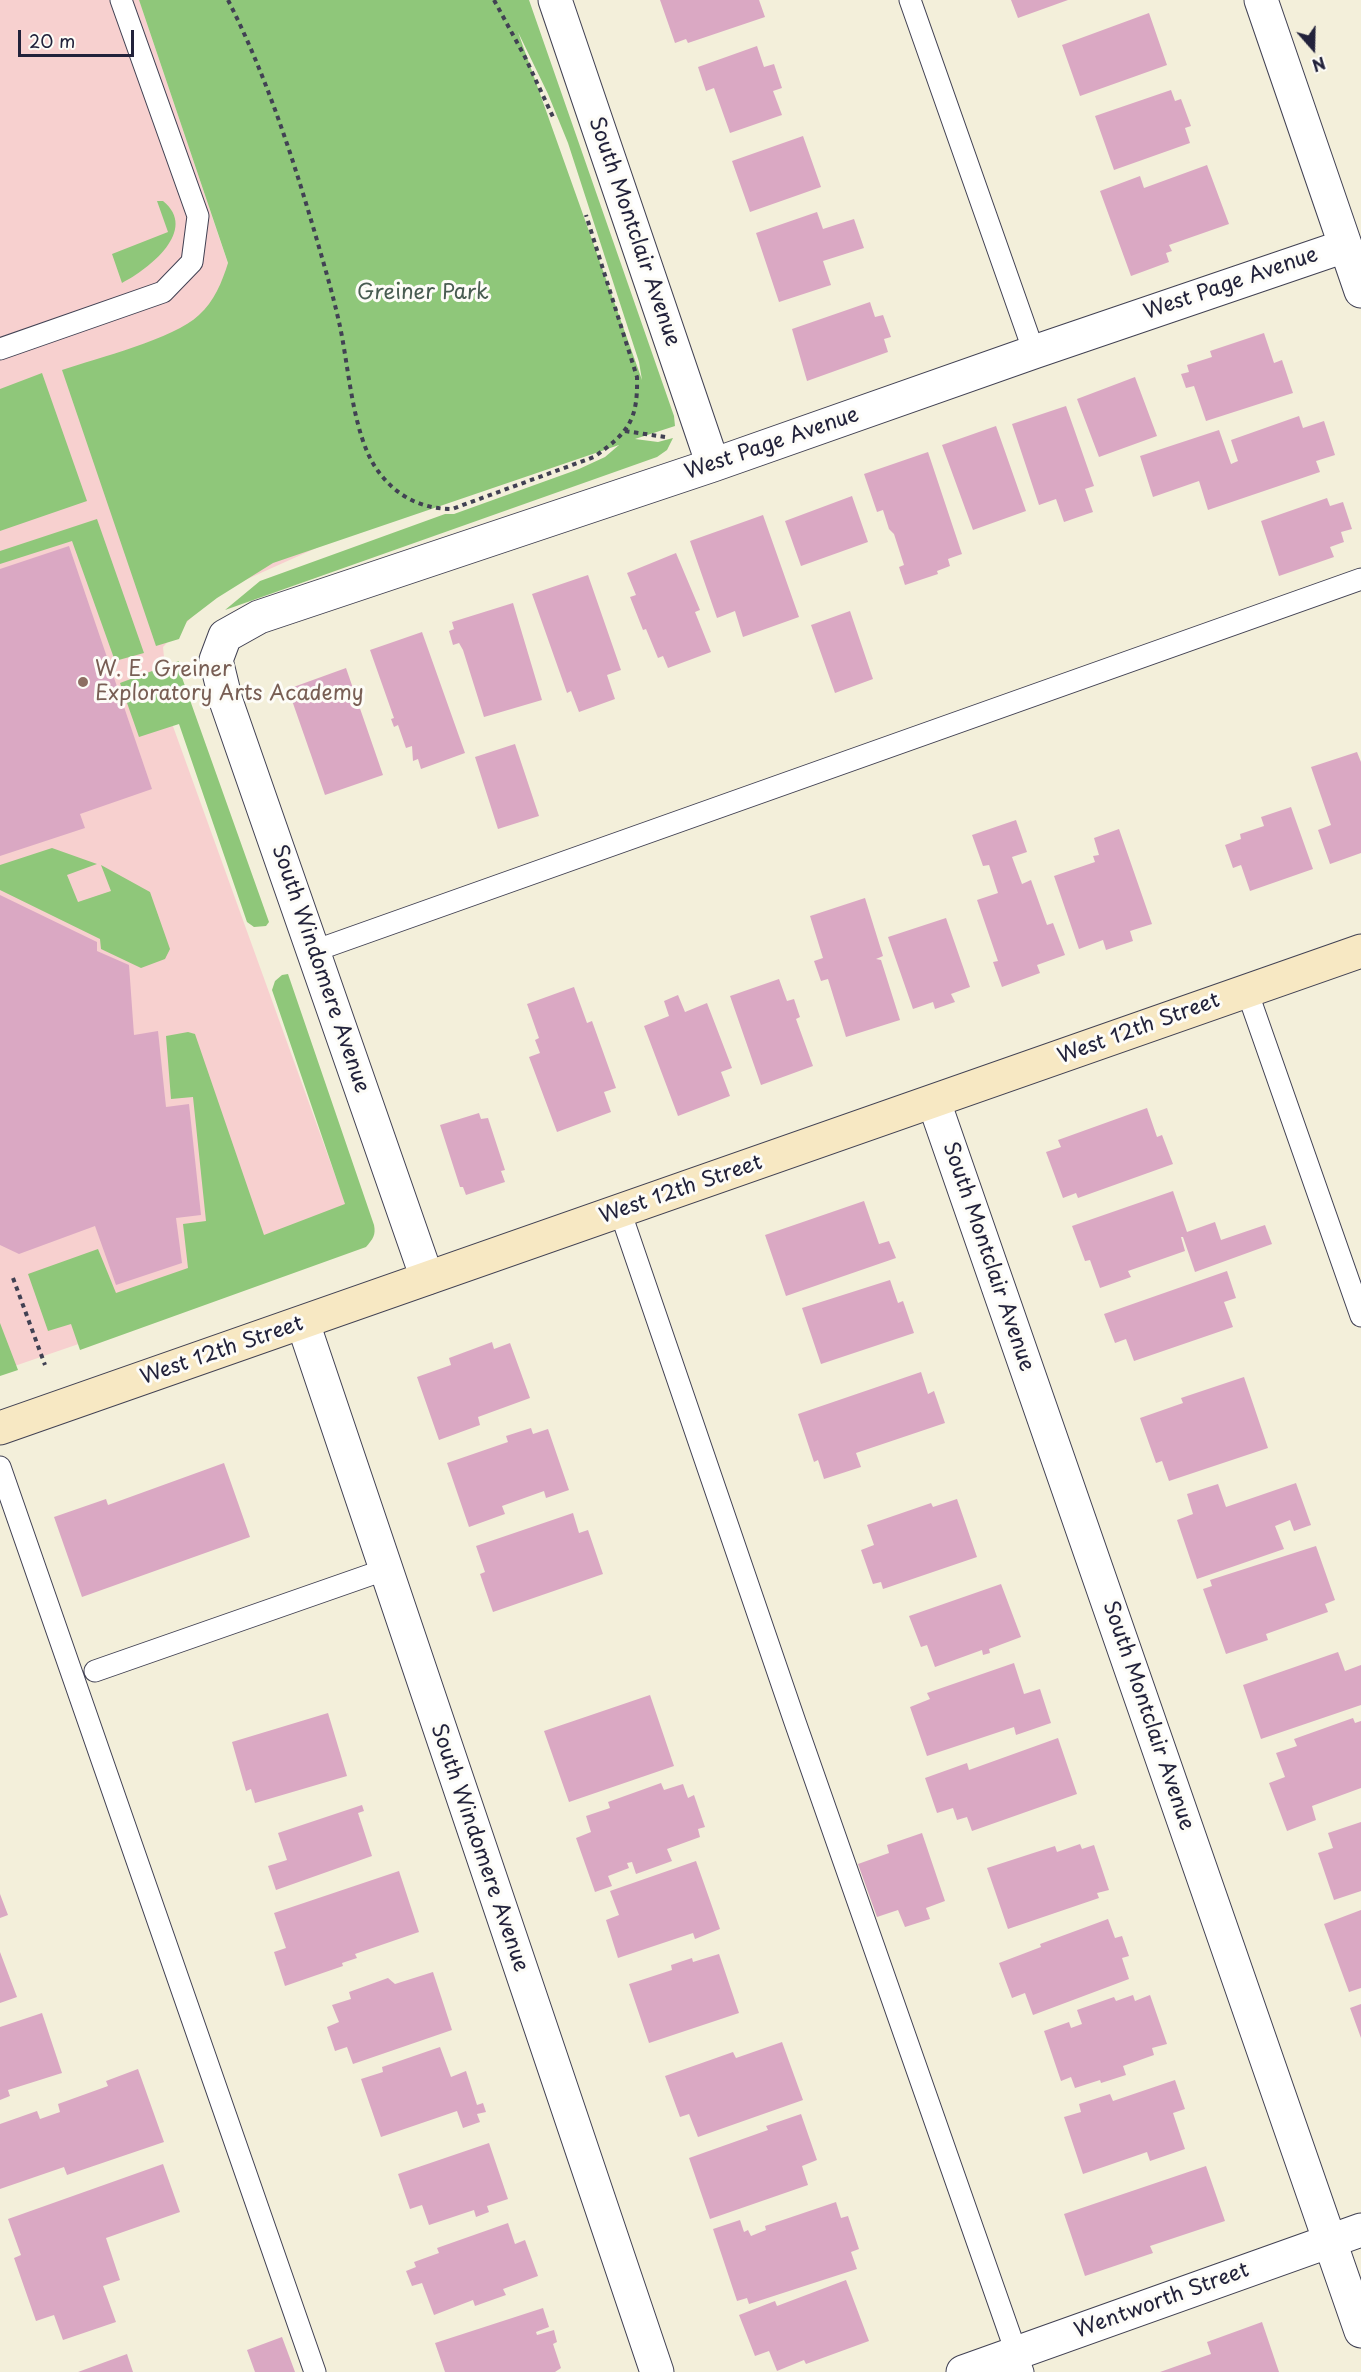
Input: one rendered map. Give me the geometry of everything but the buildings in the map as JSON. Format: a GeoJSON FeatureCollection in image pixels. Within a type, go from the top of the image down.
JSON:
{"type":"FeatureCollection","features":[{"type":"Feature","properties":{"kind":"street","name":"South Montclair Avenue"},"geometry":{"type":"LineString","coordinates":[[555,0],[713,465]]}},
{"type":"Feature","properties":{"kind":"street"},"geometry":{"type":"LineString","coordinates":[[1261,0],[1361,291]]}},
{"type":"Feature","properties":{"kind":"street","name":"West Page Avenue"},"geometry":{"type":"LineString","coordinates":[[216,660],[225,636],[259,617],[713,465],[1345,246]]}},
{"type":"Feature","properties":{"kind":"street","name":"South Windomere Avenue"},"geometry":{"type":"LineString","coordinates":[[216,660],[226,701],[427,1278]]}},
{"type":"Feature","properties":{"kind":"street","name":"West 12th Street"},"geometry":{"type":"LineString","coordinates":[[0,1428],[1361,951]]}},
{"type":"Feature","properties":{"kind":"street","name":"South Montclair Avenue"},"geometry":{"type":"LineString","coordinates":[[934,1102],[1361,2331]]}},
{"type":"Feature","properties":{"kind":"street","name":"South Windomere Avenue"},"geometry":{"type":"LineString","coordinates":[[303,1323],[384,1570],[657,2372]]}},
{"type":"Feature","properties":{"kind":"street","name":"Wentworth Street"},"geometry":{"type":"LineString","coordinates":[[963,2372],[1020,2362],[1361,2230]]}},
{"type":"Feature","properties":{"kind":"lane"},"geometry":{"type":"LineString","coordinates":[[0,349],[163,292],[192,262],[198,216],[121,0]]}},
{"type":"Feature","properties":{"kind":"lane"},"geometry":{"type":"LineString","coordinates":[[910,0],[1034,352]]}},
{"type":"Feature","properties":{"kind":"lane"},"geometry":{"type":"LineString","coordinates":[[314,951],[1361,579]]}},
{"type":"Feature","properties":{"kind":"lane"},"geometry":{"type":"LineString","coordinates":[[1247,991],[1361,1316]]}},
{"type":"Feature","properties":{"kind":"lane"},"geometry":{"type":"LineString","coordinates":[[620,1211],[795,1722],[1020,2362]]}},
{"type":"Feature","properties":{"kind":"lane"},"geometry":{"type":"LineString","coordinates":[[0,1467],[315,2372]]}},
{"type":"Feature","properties":{"kind":"lane"},"geometry":{"type":"LineString","coordinates":[[95,1671],[384,1570]]}},
{"type":"Feature","properties":{"kind":"path"},"geometry":{"type":"LineString","coordinates":[[228,0],[277,115],[299,179],[339,322],[358,420],[367,448],[377,470],[409,500],[437,509],[452,509],[594,458],[613,444],[634,416],[638,402],[637,377],[585,211]]}},
{"type":"Feature","properties":{"kind":"path"},"geometry":{"type":"LineString","coordinates":[[494,0],[525,57],[554,119]]}},
{"type":"Feature","properties":{"kind":"path"},"geometry":{"type":"LineString","coordinates":[[624,431],[670,438]]}},
{"type":"Feature","properties":{"kind":"path"},"geometry":{"type":"LineString","coordinates":[[13,1278],[45,1365]]}},
{"type":"Feature","properties":{"kind":"shaded area","name":"W. E. Greiner Exploratory Arts Academy"},"geometry":{"type":"Polygon","coordinates":[[[0,0],[139,0],[323,545],[214,594],[163,647],[170,718],[361,1247],[0,1371],[0,0]]]}},
{"type":"Feature","properties":{"kind":"green space","name":"Greiner Park"},"geometry":{"type":"Polygon","coordinates":[[[139,0],[529,0],[674,416],[675,426],[635,439],[658,442],[673,438],[667,450],[657,457],[225,610],[260,581],[445,514],[454,514],[579,469],[605,457],[619,445],[273,563],[217,598],[187,621],[179,639],[156,646],[62,370],[154,340],[187,324],[204,310],[213,298],[228,263],[139,0]],[[518,32],[642,380],[639,362],[568,143],[548,94],[518,32]]]}},
{"type":"Feature","properties":{"kind":"green space"},"geometry":{"type":"Polygon","coordinates":[[[157,201],[163,201],[173,212],[176,224],[173,236],[156,259],[122,283],[112,254],[168,232],[157,201]]]}},
{"type":"Feature","properties":{"kind":"green space"},"geometry":{"type":"Polygon","coordinates":[[[42,373],[87,501],[0,531],[0,389],[42,373]]]}},
{"type":"Feature","properties":{"kind":"green space"},"geometry":{"type":"Polygon","coordinates":[[[97,519],[144,653],[115,661],[72,541],[0,564],[0,551],[97,519]]]}},
{"type":"Feature","properties":{"kind":"green space"},"geometry":{"type":"Polygon","coordinates":[[[179,661],[180,672],[269,922],[266,926],[254,927],[247,922],[179,724],[139,737],[120,683],[179,661]]]}},
{"type":"Feature","properties":{"kind":"green space"},"geometry":{"type":"Polygon","coordinates":[[[52,848],[97,864],[67,875],[78,902],[111,891],[101,865],[150,892],[170,949],[165,959],[141,968],[101,949],[100,939],[0,890],[0,865],[52,848]]]}},
{"type":"Feature","properties":{"kind":"green space"},"geometry":{"type":"Polygon","coordinates":[[[288,974],[374,1225],[375,1232],[372,1239],[366,1247],[80,1350],[71,1324],[48,1331],[28,1274],[98,1249],[116,1293],[188,1268],[183,1224],[206,1221],[193,1097],[171,1099],[166,1036],[188,1032],[195,1034],[264,1235],[345,1204],[272,990],[275,981],[282,975],[288,974]]]}},
{"type":"Feature","properties":{"kind":"green space"},"geometry":{"type":"Polygon","coordinates":[[[0,1323],[18,1370],[0,1376],[0,1323]]]}},
{"type":"Feature","properties":{"kind":"place","name":"W. E. Greiner Exploratory Arts Academy"},"geometry":{"type":"Point","coordinates":[83,682]}}]}
